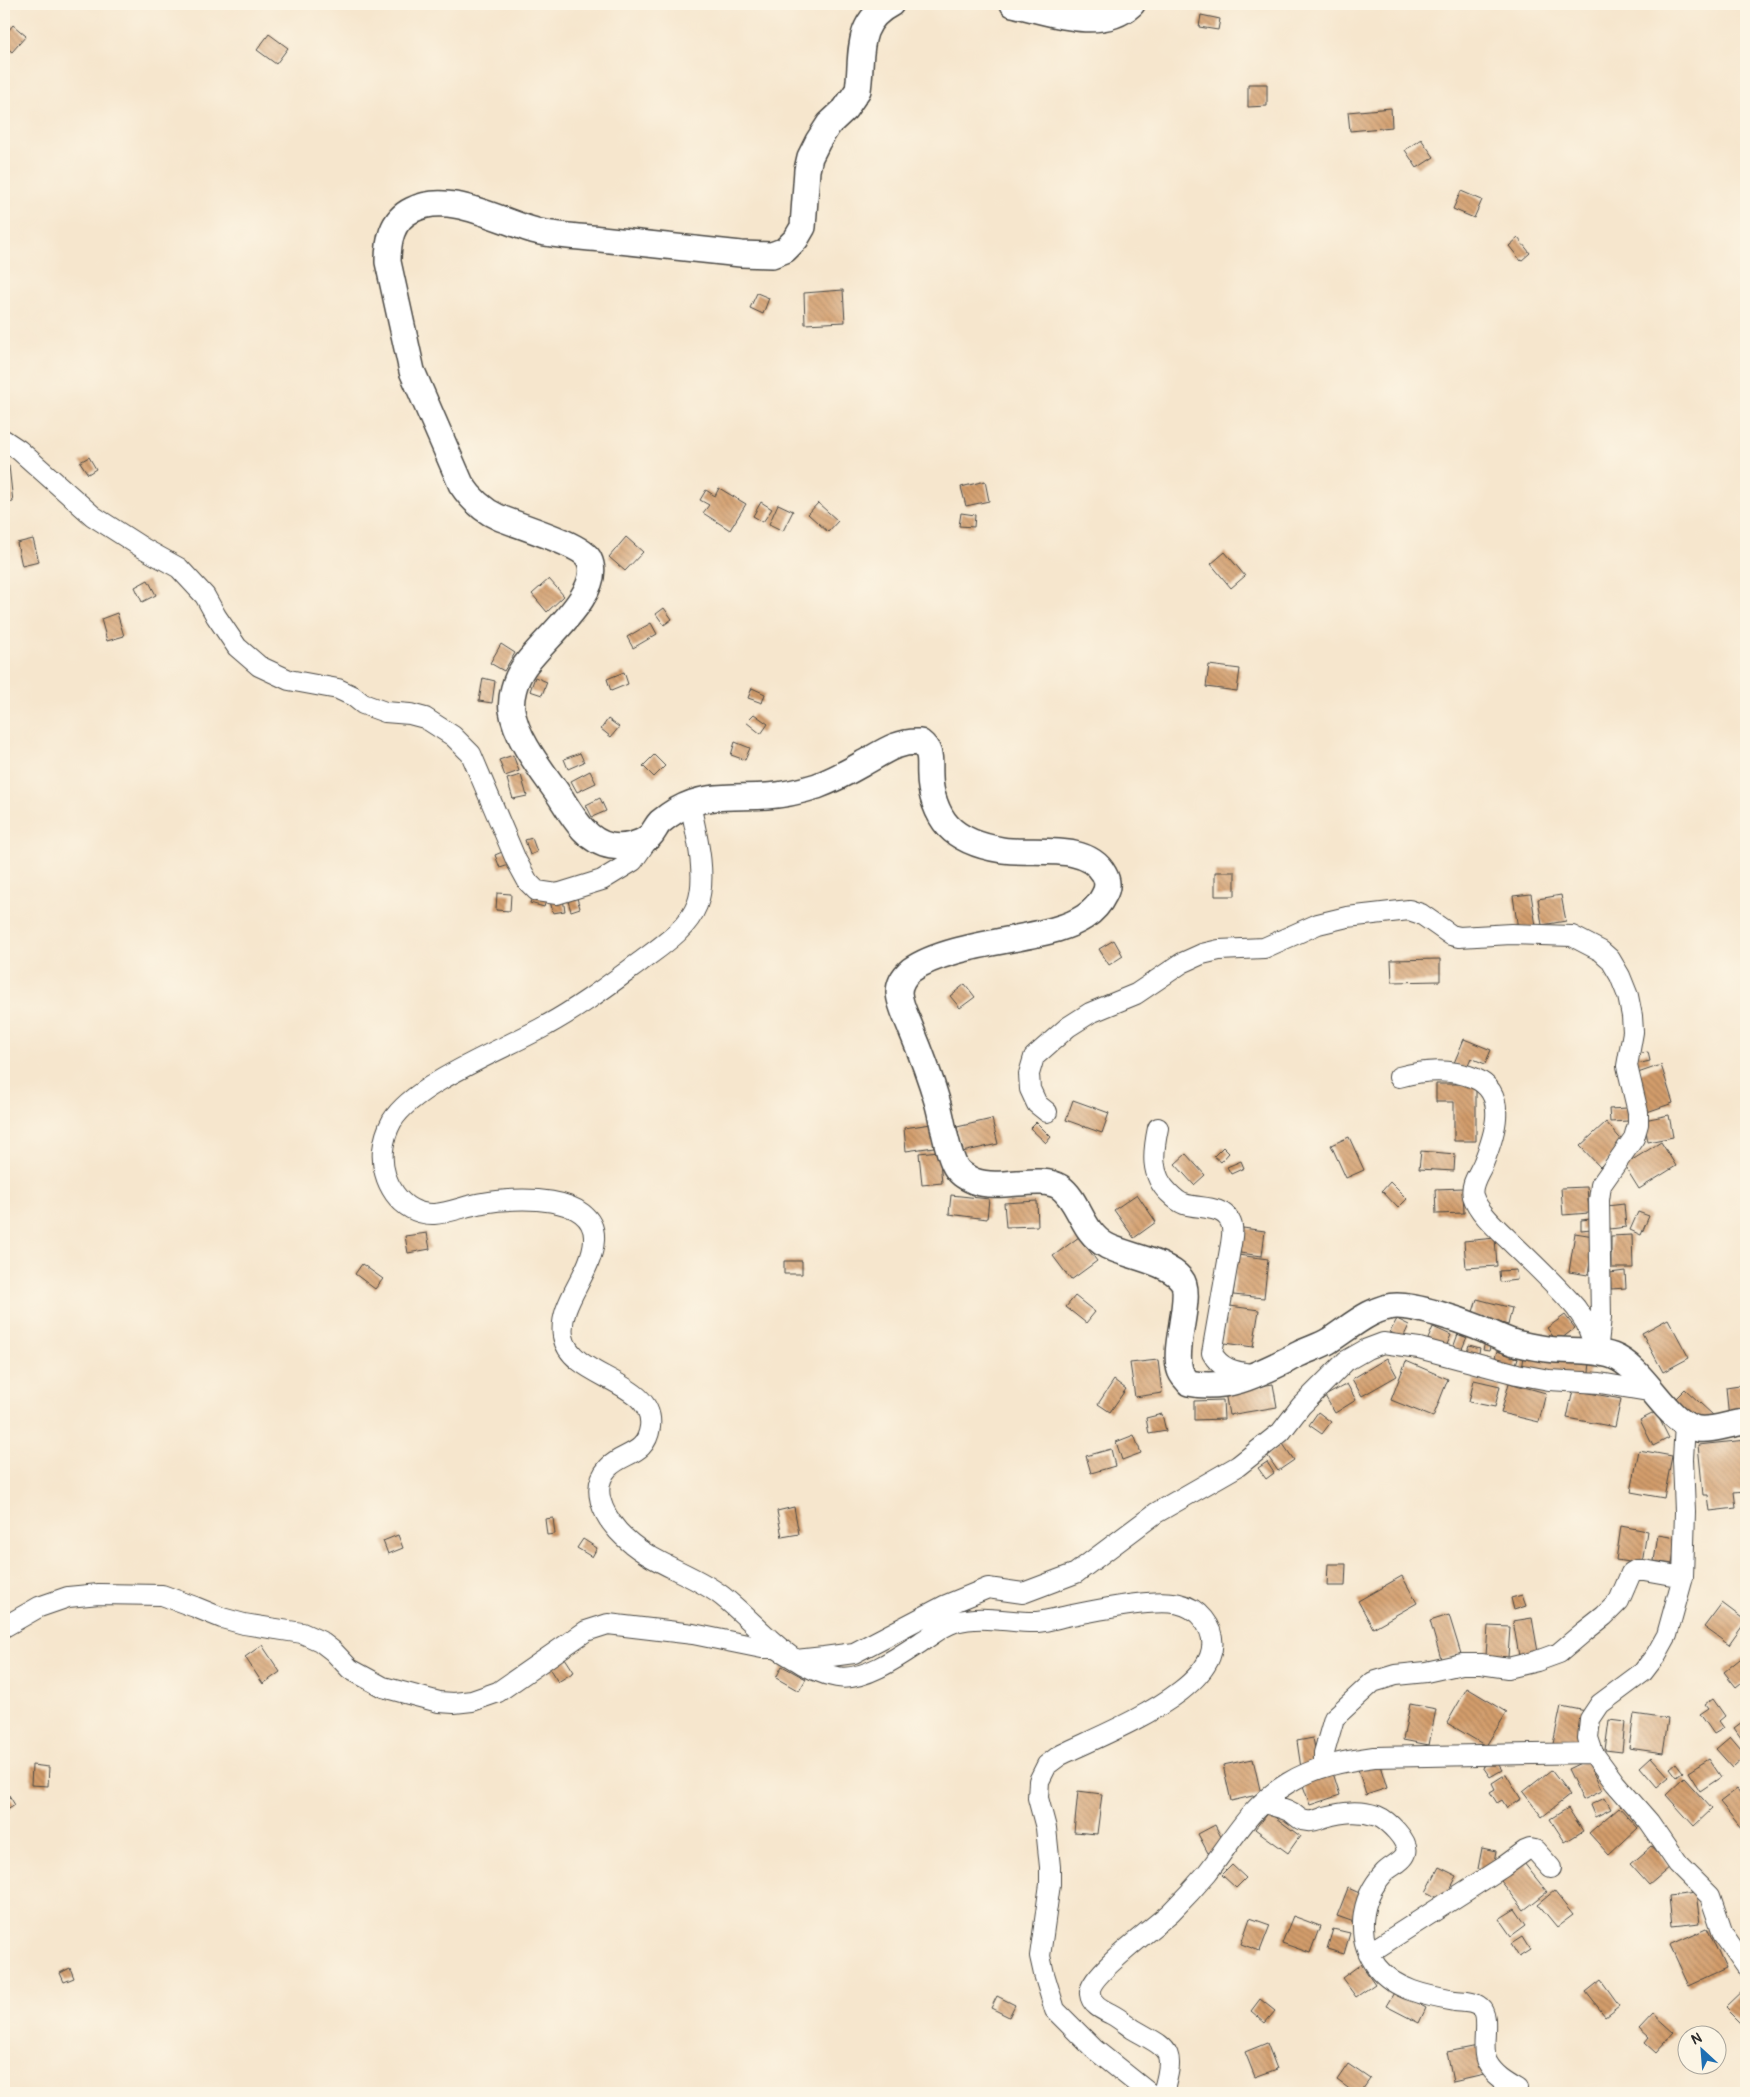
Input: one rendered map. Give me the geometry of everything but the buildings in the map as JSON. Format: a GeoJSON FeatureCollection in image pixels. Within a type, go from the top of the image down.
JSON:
{"type":"FeatureCollection","features":[{"type":"Feature","properties":{"kind":"street"},"geometry":{"type":"LineString","coordinates":[[651,835],[637,844],[617,847],[600,844],[589,836],[571,814],[516,726],[511,709],[513,690],[522,670],[573,609],[589,585],[592,573],[589,558],[547,535],[498,517],[472,500],[461,484],[412,371],[388,262],[388,246],[392,231],[400,218],[412,210],[434,204],[450,204],[540,232],[741,254],[772,255],[785,250],[796,239],[803,227],[807,170],[818,141],[829,124],[854,99],[858,90],[864,32],[872,19],[891,4]]}},
{"type":"Feature","properties":{"kind":"street"},"geometry":{"type":"LineString","coordinates":[[1014,4],[1077,18],[1099,18],[1117,14],[1132,4]]}},
{"type":"Feature","properties":{"kind":"street"},"geometry":{"type":"LineString","coordinates":[[4,440],[19,450],[93,516],[143,548],[179,568],[205,596],[216,616],[237,646],[259,666],[290,680],[338,689],[353,696],[363,704],[385,712],[410,714],[424,718],[453,736],[474,760],[516,860],[528,882],[537,891],[557,894],[602,880],[634,861],[659,823],[678,810],[699,800],[723,796],[768,796],[795,792],[817,786],[838,777],[899,743],[920,742],[927,748],[931,759],[932,793],[938,811],[948,826],[964,838],[1004,851],[1063,852],[1080,856],[1102,870],[1106,879],[1107,889],[1101,902],[1084,918],[1042,933],[952,953],[923,963],[909,972],[902,980],[899,991],[901,1006],[923,1059],[937,1100],[953,1163],[960,1173],[987,1184],[1005,1185],[1046,1182],[1059,1187],[1070,1197],[1092,1235],[1107,1246],[1154,1264],[1173,1273],[1183,1281],[1186,1296],[1179,1334],[1178,1357],[1180,1372],[1189,1383],[1202,1386],[1235,1383],[1256,1376],[1327,1342],[1377,1311],[1395,1306],[1414,1308],[1472,1325],[1514,1342],[1559,1350],[1582,1350],[1614,1356],[1640,1376],[1685,1424],[1698,1429],[1720,1428],[1746,1422]]}},
{"type":"Feature","properties":{"kind":"street"},"geometry":{"type":"LineString","coordinates":[[690,804],[697,838],[701,884],[699,901],[684,926],[666,942],[586,1002],[545,1027],[418,1095],[393,1119],[385,1136],[382,1168],[388,1185],[398,1198],[424,1213],[435,1214],[489,1201],[519,1200],[567,1205],[581,1211],[588,1218],[594,1232],[594,1242],[584,1276],[567,1310],[563,1334],[565,1344],[577,1360],[622,1386],[643,1403],[649,1415],[650,1426],[646,1440],[640,1448],[613,1463],[605,1471],[599,1486],[600,1500],[615,1528],[635,1548],[719,1594],[777,1647],[796,1660],[854,1653],[944,1606],[988,1588],[1023,1592],[1076,1573],[1156,1513],[1238,1466],[1281,1432],[1301,1406],[1346,1362],[1367,1349],[1383,1343],[1419,1348],[1517,1374],[1549,1380],[1600,1383],[1654,1392]]}},
{"type":"Feature","properties":{"kind":"street"},"geometry":{"type":"LineString","coordinates":[[1048,1112],[1037,1104],[1030,1090],[1029,1074],[1034,1057],[1068,1027],[1090,1013],[1136,994],[1182,963],[1202,954],[1219,950],[1264,948],[1318,924],[1347,918],[1409,910],[1421,914],[1451,935],[1459,937],[1511,934],[1556,935],[1572,936],[1588,943],[1610,959],[1628,996],[1633,1032],[1627,1066],[1638,1112],[1634,1138],[1601,1185],[1599,1200],[1602,1317],[1597,1353]]}},
{"type":"Feature","properties":{"kind":"street"},"geometry":{"type":"LineString","coordinates":[[1399,1077],[1432,1071],[1453,1072],[1479,1080],[1494,1093],[1497,1119],[1490,1147],[1472,1186],[1473,1196],[1478,1206],[1495,1226],[1576,1308],[1586,1323],[1597,1353]]}},
{"type":"Feature","properties":{"kind":"street"},"geometry":{"type":"LineString","coordinates":[[1158,1128],[1154,1146],[1154,1168],[1158,1181],[1175,1199],[1184,1204],[1218,1211],[1225,1214],[1230,1221],[1232,1229],[1231,1244],[1212,1353],[1222,1366],[1256,1376]]}},
{"type":"Feature","properties":{"kind":"street"},"geometry":{"type":"LineString","coordinates":[[1685,1424],[1683,1459],[1685,1512],[1683,1577],[1667,1635],[1643,1672],[1600,1704],[1590,1720],[1588,1738],[1593,1753],[1615,1783],[1649,1822],[1678,1864],[1710,1896],[1723,1934],[1746,1967]]}},
{"type":"Feature","properties":{"kind":"street"},"geometry":{"type":"LineString","coordinates":[[1324,1767],[1324,1753],[1334,1718],[1373,1682],[1396,1675],[1426,1672],[1462,1664],[1508,1668],[1544,1659],[1559,1653],[1604,1616],[1619,1601],[1631,1573],[1636,1570],[1683,1577]]}},
{"type":"Feature","properties":{"kind":"street"},"geometry":{"type":"LineString","coordinates":[[4,1627],[39,1608],[68,1597],[99,1594],[162,1596],[244,1624],[302,1633],[320,1641],[333,1651],[350,1669],[383,1687],[439,1702],[454,1703],[472,1701],[498,1692],[586,1630],[608,1624],[693,1634],[762,1648],[776,1648],[796,1660],[840,1678],[858,1676],[882,1666],[948,1624],[972,1619],[1009,1619],[1037,1622],[1128,1605],[1176,1602],[1194,1610],[1205,1620],[1212,1636],[1209,1662],[1198,1677],[1178,1694],[1152,1710],[1059,1756],[1047,1765],[1039,1781],[1038,1798],[1046,1828],[1050,1866],[1050,1884],[1040,1956],[1055,2010],[1094,2050],[1149,2093]]}},
{"type":"Feature","properties":{"kind":"street"},"geometry":{"type":"LineString","coordinates":[[1163,2093],[1170,2064],[1167,2053],[1162,2045],[1102,2010],[1095,2004],[1090,1995],[1091,1986],[1102,1972],[1172,1911],[1207,1873],[1240,1826],[1262,1802],[1288,1783],[1324,1767],[1374,1757],[1593,1753]]}},
{"type":"Feature","properties":{"kind":"street"},"geometry":{"type":"LineString","coordinates":[[1262,1802],[1278,1806],[1306,1821],[1313,1821],[1341,1813],[1353,1812],[1372,1815],[1388,1822],[1400,1835],[1406,1848],[1406,1854],[1378,1880],[1366,1903],[1362,1932],[1369,1954],[1376,1966],[1387,1978],[1403,1988],[1448,2000],[1472,2002],[1480,2006],[1484,2011],[1483,2045],[1488,2063],[1500,2078],[1518,2089]]}},
{"type":"Feature","properties":{"kind":"street"},"geometry":{"type":"LineString","coordinates":[[1369,1954],[1525,1851],[1535,1850],[1550,1868]]}}]}
